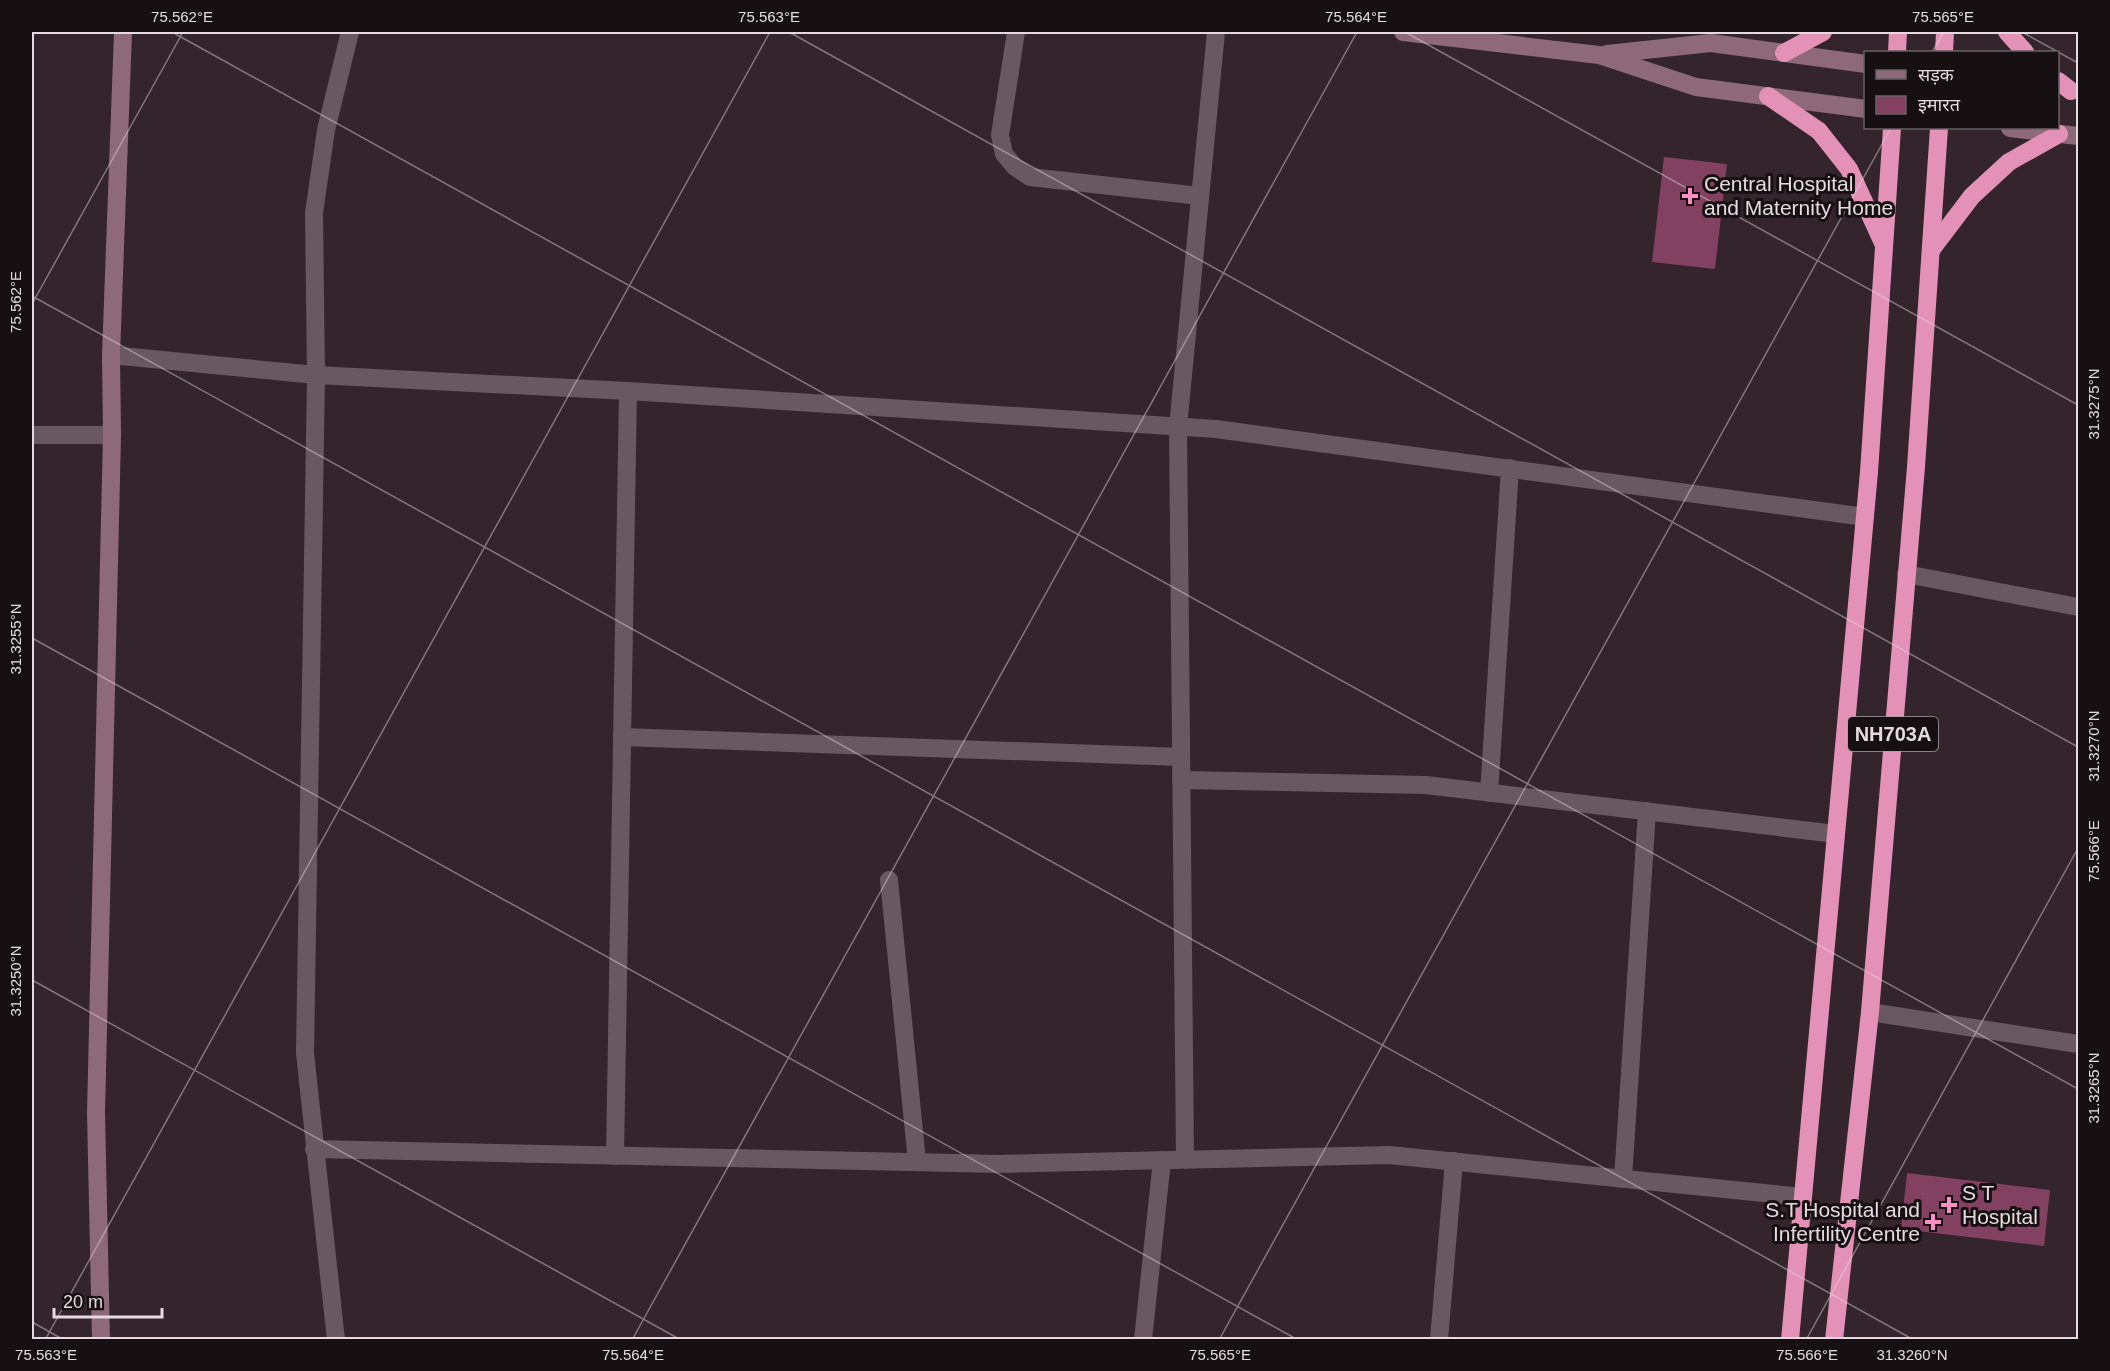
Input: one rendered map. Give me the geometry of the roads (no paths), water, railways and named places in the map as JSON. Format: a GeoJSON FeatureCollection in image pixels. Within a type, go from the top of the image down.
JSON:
{"type":"FeatureCollection","features":[{"type":"Feature","properties":{"kind":"highway"},"geometry":{"type":"LineString","coordinates":[[1784,53],[1823,32]]}},
{"type":"Feature","properties":{"kind":"highway"},"geometry":{"type":"LineString","coordinates":[[1897,51],[1898,32]]}},
{"type":"Feature","properties":{"kind":"highway"},"geometry":{"type":"LineString","coordinates":[[1944,51],[1945,32]]}},
{"type":"Feature","properties":{"kind":"highway"},"geometry":{"type":"LineString","coordinates":[[2007,32],[2024,51]]}},
{"type":"Feature","properties":{"kind":"highway"},"geometry":{"type":"LineString","coordinates":[[1768,96],[1819,131],[1849,169],[1884,245]]}},
{"type":"Feature","properties":{"kind":"highway","name":"NH703A"},"geometry":{"type":"LineString","coordinates":[[1790,1340],[1865,517],[1892,129]]}},
{"type":"Feature","properties":{"kind":"highway","name":"NH703A"},"geometry":{"type":"LineString","coordinates":[[1834,1340],[1870,1012],[1916,467],[1939,129]]}},
{"type":"Feature","properties":{"kind":"highway"},"geometry":{"type":"LineString","coordinates":[[1931,250],[1972,196],[2009,162],[2059,134]]}},
{"type":"Feature","properties":{"kind":"street"},"geometry":{"type":"LineString","coordinates":[[102,1340],[96,1113],[112,435],[111,355],[123,32]]}},
{"type":"Feature","properties":{"kind":"street"},"geometry":{"type":"LineString","coordinates":[[336,1340],[305,1053],[316,375],[314,213],[326,130],[350,32]]}},
{"type":"Feature","properties":{"kind":"street"},"geometry":{"type":"LineString","coordinates":[[1017,32],[1000,135],[1004,154],[1015,167],[1030,177],[1200,196]]}},
{"type":"Feature","properties":{"kind":"street"},"geometry":{"type":"LineString","coordinates":[[1185,1159],[1178,426],[1216,32]]}},
{"type":"Feature","properties":{"kind":"street"},"geometry":{"type":"LineString","coordinates":[[1403,32],[1599,55],[1696,87],[1864,109]]}},
{"type":"Feature","properties":{"kind":"street"},"geometry":{"type":"LineString","coordinates":[[1599,55],[1712,43],[1864,64]]}},
{"type":"Feature","properties":{"kind":"street"},"geometry":{"type":"LineString","coordinates":[[2018,129],[2079,136]]}},
{"type":"Feature","properties":{"kind":"street"},"geometry":{"type":"LineString","coordinates":[[111,355],[316,375],[628,391],[1216,429],[1865,517]]}},
{"type":"Feature","properties":{"kind":"street"},"geometry":{"type":"LineString","coordinates":[[615,1155],[628,391]]}},
{"type":"Feature","properties":{"kind":"street"},"geometry":{"type":"LineString","coordinates":[[32,435],[112,435]]}},
{"type":"Feature","properties":{"kind":"street"},"geometry":{"type":"LineString","coordinates":[[1489,793],[1510,468]]}},
{"type":"Feature","properties":{"kind":"street"},"geometry":{"type":"LineString","coordinates":[[1906,574],[2079,607]]}},
{"type":"Feature","properties":{"kind":"street"},"geometry":{"type":"LineString","coordinates":[[622,737],[1181,757]]}},
{"type":"Feature","properties":{"kind":"street"},"geometry":{"type":"LineString","coordinates":[[1181,780],[1426,785],[1836,834]]}},
{"type":"Feature","properties":{"kind":"street"},"geometry":{"type":"LineString","coordinates":[[1623,1179],[1647,811]]}},
{"type":"Feature","properties":{"kind":"street"},"geometry":{"type":"LineString","coordinates":[[890,880],[917,1162]]}},
{"type":"Feature","properties":{"kind":"street"},"geometry":{"type":"LineString","coordinates":[[1870,1012],[2079,1044]]}},
{"type":"Feature","properties":{"kind":"street"},"geometry":{"type":"LineString","coordinates":[[314,1149],[999,1164],[1389,1155],[1803,1197]]}},
{"type":"Feature","properties":{"kind":"street"},"geometry":{"type":"LineString","coordinates":[[1143,1340],[1162,1160]]}},
{"type":"Feature","properties":{"kind":"street"},"geometry":{"type":"LineString","coordinates":[[1439,1340],[1454,1161]]}},
{"type":"Feature","properties":{"kind":"place","name":"Central Hospital and Maternity Home"},"geometry":{"type":"Point","coordinates":[1690,196]}},
{"type":"Feature","properties":{"kind":"place","name":"S T Hospital"},"geometry":{"type":"Point","coordinates":[1949,1205]}},
{"type":"Feature","properties":{"kind":"place","name":"S.T Hospital and Infertility Centre"},"geometry":{"type":"Point","coordinates":[1933,1222]}}]}
